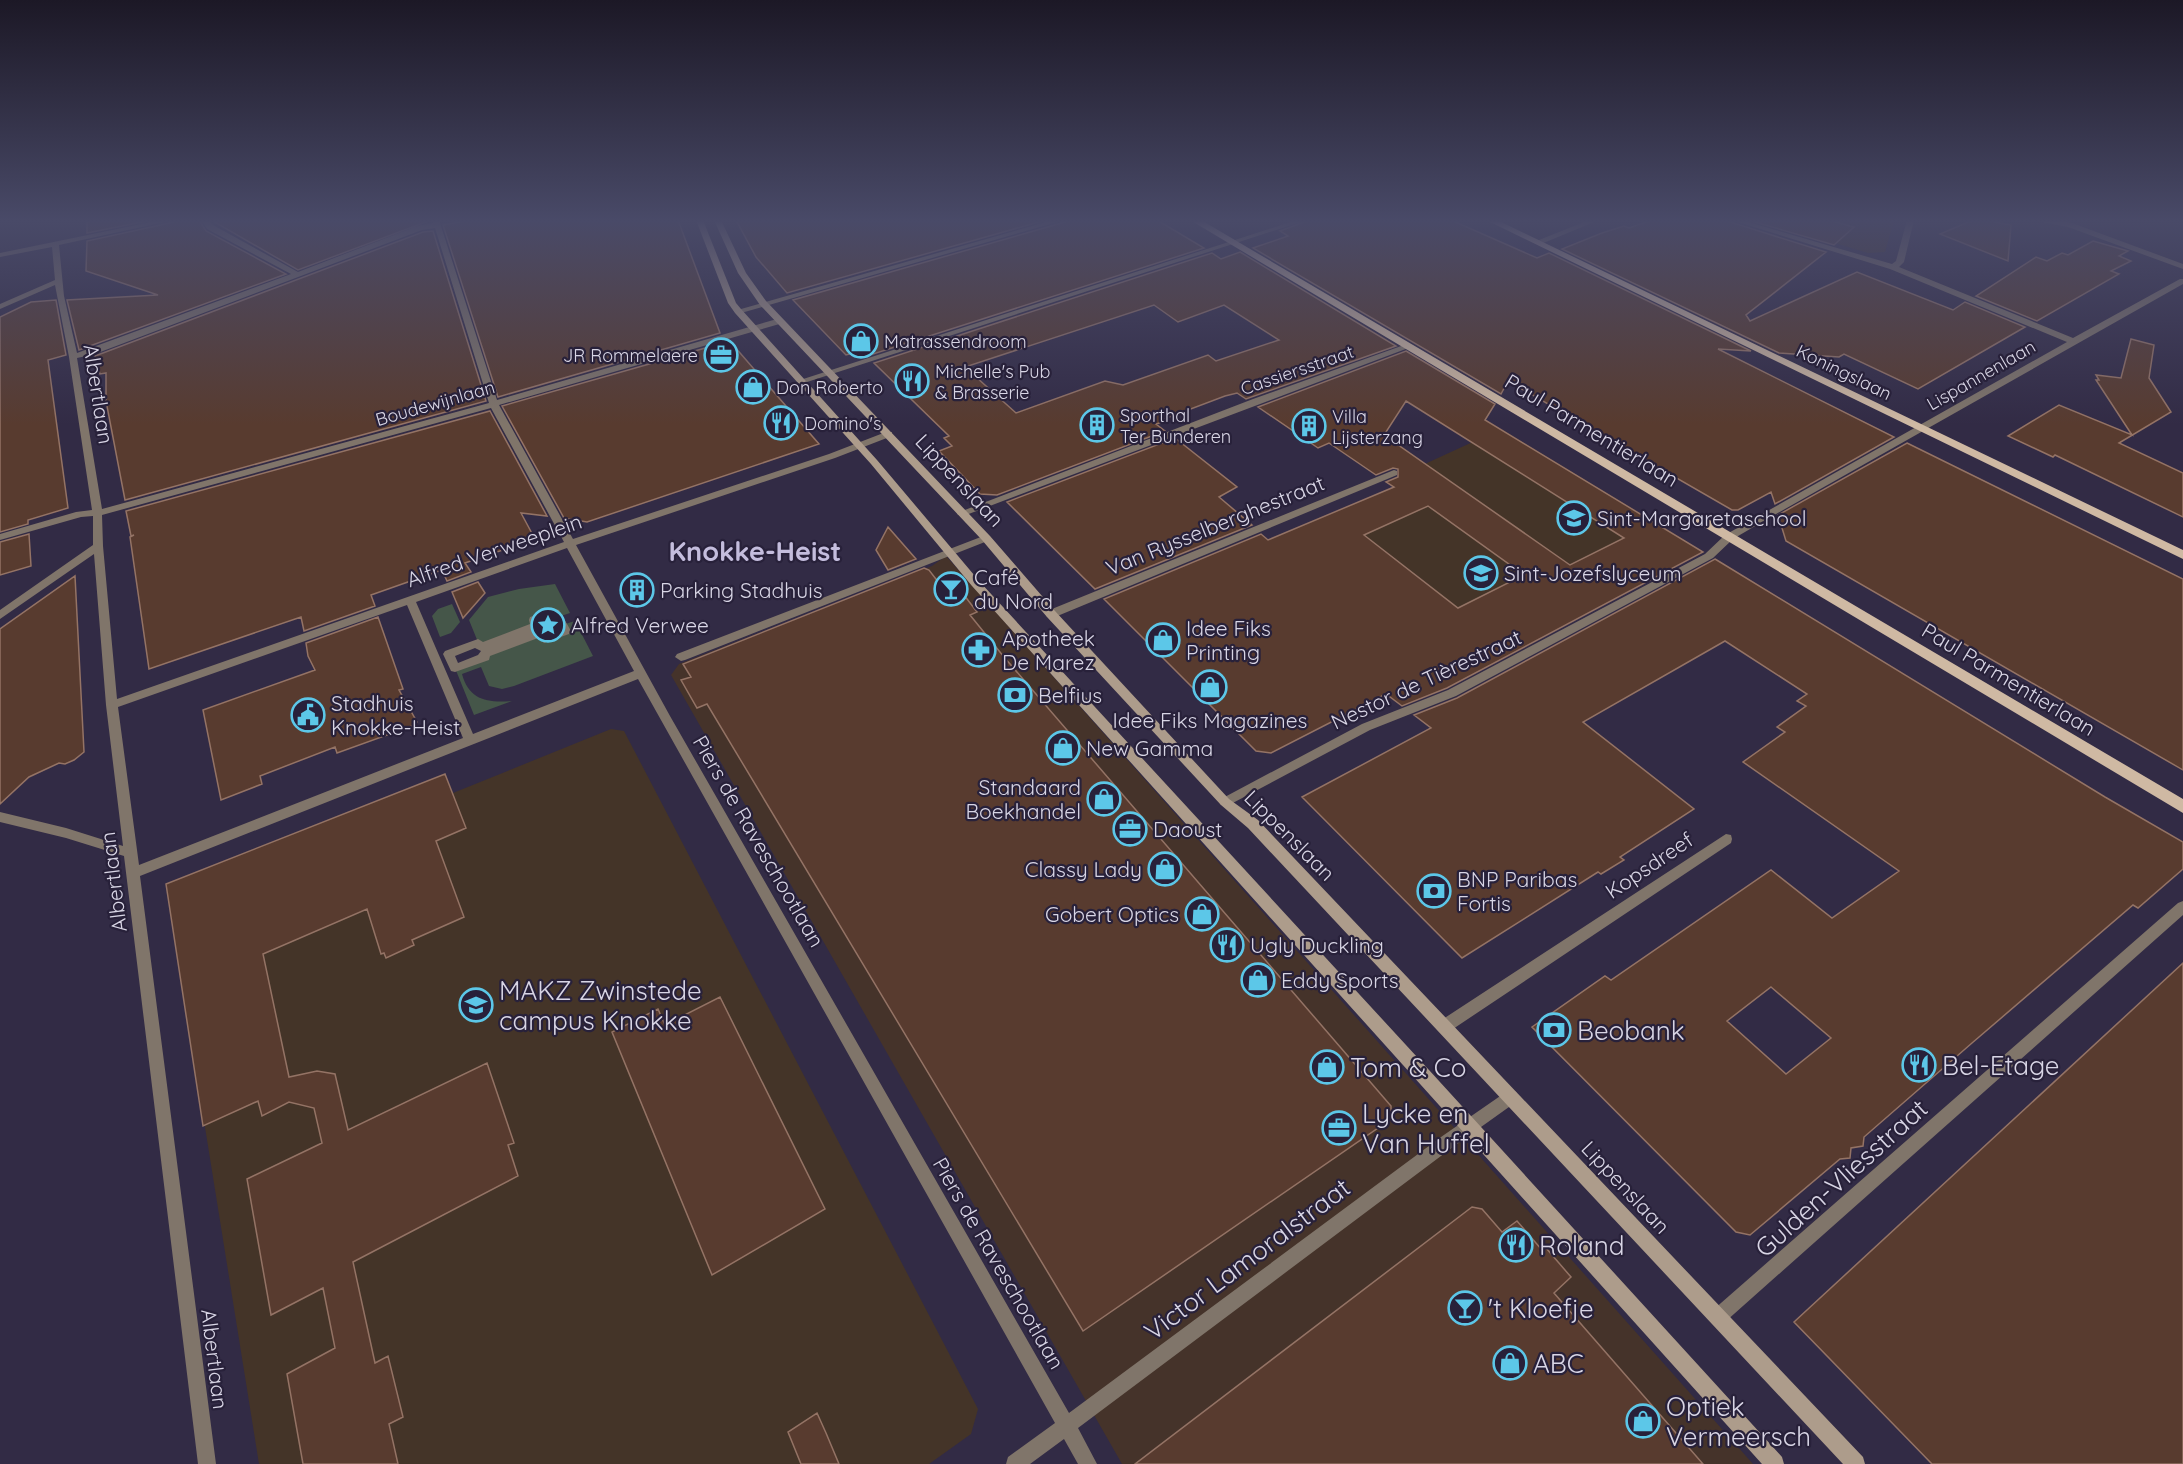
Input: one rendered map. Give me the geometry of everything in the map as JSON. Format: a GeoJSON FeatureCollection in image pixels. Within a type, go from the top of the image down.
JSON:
{"type":"FeatureCollection","features":[{"type":"Feature","properties":{"kind":"main road"},"geometry":{"type":"LineString","coordinates":[[726,288],[738,311],[859,446],[948,553],[1775,1464]]}},
{"type":"Feature","properties":{"kind":"main road","name":"Lippenslaan"},"geometry":{"type":"LineString","coordinates":[[753,288],[763,303],[986,538],[1051,614],[1226,802],[1253,824],[1856,1464]]}},
{"type":"Feature","properties":{"kind":"main road","name":"Paul Parmentierlaan"},"geometry":{"type":"LineString","coordinates":[[1309,288],[1407,347],[1431,358],[2183,807]]}},
{"type":"Feature","properties":{"kind":"main road","name":"Koningslaan"},"geometry":{"type":"LineString","coordinates":[[1634,288],[2183,555]]}},
{"type":"Feature","properties":{"kind":"street"},"geometry":{"type":"LineString","coordinates":[[0,308],[42,288]]}},
{"type":"Feature","properties":{"kind":"street","name":"Albertlaan"},"geometry":{"type":"LineString","coordinates":[[59,288],[73,357],[98,513],[98,546],[112,705],[207,1464]]}},
{"type":"Feature","properties":{"kind":"street"},"geometry":{"type":"LineString","coordinates":[[73,357],[262,288]]}},
{"type":"Feature","properties":{"kind":"street","name":"Piers de Raveschootlaan"},"geometry":{"type":"LineString","coordinates":[[457,288],[494,404],[569,544],[1088,1464]]}},
{"type":"Feature","properties":{"kind":"street"},"geometry":{"type":"LineString","coordinates":[[738,311],[816,288]]}},
{"type":"Feature","properties":{"kind":"street"},"geometry":{"type":"LineString","coordinates":[[801,381],[1090,288]]}},
{"type":"Feature","properties":{"kind":"street"},"geometry":{"type":"LineString","coordinates":[[1945,288],[2073,341]]}},
{"type":"Feature","properties":{"kind":"street","name":"Lispannenlaan"},"geometry":{"type":"LineString","coordinates":[[1922,428],[2170,288]]}},
{"type":"Feature","properties":{"kind":"street","name":"Boudewijnlaan"},"geometry":{"type":"LineString","coordinates":[[0,537],[80,514],[98,513],[494,404],[780,321]]}},
{"type":"Feature","properties":{"kind":"street","name":"Cassiersstraat"},"geometry":{"type":"LineString","coordinates":[[962,513],[1256,401],[1407,347]]}},
{"type":"Feature","properties":{"kind":"street","name":"Nestor de Tièrestraat"},"geometry":{"type":"LineString","coordinates":[[1226,802],[1366,727],[1452,693],[1709,556],[1729,537],[1922,428]]}},
{"type":"Feature","properties":{"kind":"street","name":"Alfred Verweeplein"},"geometry":{"type":"LineString","coordinates":[[112,705],[889,434]]}},
{"type":"Feature","properties":{"kind":"street","name":"Van Rysselberghestraat"},"geometry":{"type":"LineString","coordinates":[[1051,614],[1394,473]]}},
{"type":"Feature","properties":{"kind":"street"},"geometry":{"type":"LineString","coordinates":[[681,657],[986,538]]}},
{"type":"Feature","properties":{"kind":"street"},"geometry":{"type":"LineString","coordinates":[[0,615],[98,546]]}},
{"type":"Feature","properties":{"kind":"street"},"geometry":{"type":"LineString","coordinates":[[410,600],[470,741]]}},
{"type":"Feature","properties":{"kind":"street"},"geometry":{"type":"LineString","coordinates":[[555,613],[565,631],[544,639],[540,633],[483,654],[484,657],[455,668],[452,661],[449,654],[476,648],[478,643],[480,647],[536,626],[534,620],[555,613]]}},
{"type":"Feature","properties":{"kind":"street"},"geometry":{"type":"LineString","coordinates":[[133,873],[642,673]]}},
{"type":"Feature","properties":{"kind":"street"},"geometry":{"type":"LineString","coordinates":[[0,817],[66,833],[130,853]]}},
{"type":"Feature","properties":{"kind":"street","name":"Kopsdreef"},"geometry":{"type":"LineString","coordinates":[[1445,1026],[1726,839]]}},
{"type":"Feature","properties":{"kind":"street","name":"Gulden-Vliesstraat"},"geometry":{"type":"LineString","coordinates":[[1719,1316],[2183,907]]}},
{"type":"Feature","properties":{"kind":"street","name":"Victor Lamoralstraat"},"geometry":{"type":"LineString","coordinates":[[1015,1464],[1469,1125],[1512,1097]]}},
{"type":"Feature","properties":{"kind":"shaded area"},"geometry":{"type":"Polygon","coordinates":[[[1501,429],[1684,540],[1407,684],[1342,627],[1429,585],[1364,535],[1400,487],[1390,480],[1501,429]]]}},
{"type":"Feature","properties":{"kind":"shaded area"},"geometry":{"type":"Polygon","coordinates":[[[946,556],[1753,1464],[1122,1464],[671,675],[679,664],[932,566],[946,556]]]}},
{"type":"Feature","properties":{"kind":"shaded area","name":"MAKZ Zwinstede campus Knokke"},"geometry":{"type":"Polygon","coordinates":[[[611,729],[624,731],[978,1409],[971,1434],[929,1464],[259,1464],[166,884],[445,774],[453,793],[611,729]]]}},
{"type":"Feature","properties":{"kind":"green space"},"geometry":{"type":"Polygon","coordinates":[[[555,584],[570,613],[534,620],[536,626],[480,647],[469,620],[488,597],[519,589],[555,584]]]}},
{"type":"Feature","properties":{"kind":"green space"},"geometry":{"type":"Polygon","coordinates":[[[452,604],[460,622],[451,633],[440,637],[432,616],[438,609],[452,604]]]}},
{"type":"Feature","properties":{"kind":"green space"},"geometry":{"type":"Polygon","coordinates":[[[575,621],[593,656],[502,689],[489,686],[481,667],[462,674],[469,689],[480,698],[512,701],[474,715],[455,668],[540,633],[544,639],[564,631],[562,625],[575,621]]]}},
{"type":"Feature","properties":{"kind":"building"},"geometry":{"type":"Polygon","coordinates":[[[138,288],[247,288],[79,350],[67,300],[158,295],[138,288]]]}},
{"type":"Feature","properties":{"kind":"building"},"geometry":{"type":"Polygon","coordinates":[[[274,288],[451,288],[486,401],[125,500],[106,401],[106,373],[100,374],[95,356],[274,288]]]}},
{"type":"Feature","properties":{"kind":"building"},"geometry":{"type":"Polygon","coordinates":[[[463,288],[703,288],[720,333],[498,397],[463,288]]]}},
{"type":"Feature","properties":{"kind":"building"},"geometry":{"type":"Polygon","coordinates":[[[783,288],[804,288],[787,293],[783,288]]]}},
{"type":"Feature","properties":{"kind":"building"},"geometry":{"type":"Polygon","coordinates":[[[834,288],[1078,288],[867,356],[861,351],[846,355],[793,300],[834,288]]]}},
{"type":"Feature","properties":{"kind":"building"},"geometry":{"type":"Polygon","coordinates":[[[1103,288],[1300,288],[1396,346],[1246,399],[1237,393],[1225,396],[1156,424],[1165,431],[997,495],[980,494],[939,451],[952,446],[944,438],[949,436],[874,363],[1103,288]],[[1154,305],[965,367],[1016,413],[1105,381],[1123,385],[1208,355],[1216,361],[1279,340],[1224,305],[1178,322],[1154,305]]]}},
{"type":"Feature","properties":{"kind":"building"},"geometry":{"type":"Polygon","coordinates":[[[1321,288],[1622,288],[1751,351],[1718,349],[1894,437],[1775,504],[1771,492],[1738,510],[1732,510],[1508,381],[1501,394],[1321,288]]]}},
{"type":"Feature","properties":{"kind":"building"},"geometry":{"type":"Polygon","coordinates":[[[1644,288],[1780,288],[1746,315],[1750,321],[1821,288],[1898,288],[1953,310],[1965,302],[2025,327],[1918,389],[1844,354],[1839,357],[1779,353],[1644,288]]]}},
{"type":"Feature","properties":{"kind":"building"},"geometry":{"type":"Polygon","coordinates":[[[1988,288],[2094,288],[2037,321],[1976,296],[1988,288]]]}},
{"type":"Feature","properties":{"kind":"building"},"geometry":{"type":"Polygon","coordinates":[[[56,300],[66,355],[48,360],[68,508],[28,520],[28,524],[0,532],[0,317],[31,302],[56,300]]]}},
{"type":"Feature","properties":{"kind":"building"},"geometry":{"type":"Polygon","coordinates":[[[2131,339],[2154,345],[2149,378],[2171,412],[2119,443],[2183,473],[2183,517],[2055,455],[2053,457],[2008,436],[2059,405],[2132,435],[2096,380],[2099,380],[2096,375],[2121,378],[2131,339]]]}},
{"type":"Feature","properties":{"kind":"building"},"geometry":{"type":"Polygon","coordinates":[[[723,343],[734,346],[819,444],[587,522],[564,518],[502,406],[723,343]]]}},
{"type":"Feature","properties":{"kind":"building"},"geometry":{"type":"Polygon","coordinates":[[[1406,351],[1495,404],[1485,420],[1703,552],[1447,688],[1402,706],[1386,694],[1271,753],[1256,751],[1104,599],[1261,534],[1268,540],[1394,487],[1386,482],[1398,477],[1398,469],[1393,468],[1376,475],[1329,443],[1318,448],[1258,407],[1406,351]],[[1406,401],[1384,435],[1570,565],[1624,538],[1406,401]],[[1428,506],[1364,535],[1458,608],[1524,575],[1428,506]]]}},
{"type":"Feature","properties":{"kind":"building"},"geometry":{"type":"Polygon","coordinates":[[[490,411],[547,516],[521,513],[535,539],[465,563],[471,572],[447,581],[442,570],[371,595],[375,606],[304,631],[301,617],[149,669],[130,537],[134,535],[131,536],[126,511],[490,411]]]}},
{"type":"Feature","properties":{"kind":"building"},"geometry":{"type":"Polygon","coordinates":[[[1175,438],[1237,487],[1219,497],[1252,525],[1095,589],[1007,502],[1175,438]]]}},
{"type":"Feature","properties":{"kind":"building"},"geometry":{"type":"Polygon","coordinates":[[[1907,443],[2183,579],[2183,770],[1786,541],[1778,515],[1907,443]]]}},
{"type":"Feature","properties":{"kind":"building"},"geometry":{"type":"Polygon","coordinates":[[[888,527],[916,559],[888,570],[876,550],[888,527]]]}},
{"type":"Feature","properties":{"kind":"building"},"geometry":{"type":"Polygon","coordinates":[[[29,534],[31,566],[0,575],[0,542],[29,534]]]}},
{"type":"Feature","properties":{"kind":"building"},"geometry":{"type":"Polygon","coordinates":[[[1715,559],[2105,797],[2183,842],[2183,869],[2138,908],[2133,905],[1972,1043],[1864,1137],[1863,1146],[1851,1148],[1850,1158],[1840,1159],[1750,1235],[1736,1232],[1532,1027],[1605,976],[1611,980],[1771,870],[1832,918],[1899,871],[1743,762],[1785,732],[1777,727],[1806,706],[1797,701],[1807,694],[1725,641],[1583,722],[1694,809],[1620,857],[1624,860],[1601,874],[1598,872],[1462,958],[1302,797],[1431,728],[1414,715],[1457,698],[1715,559]],[[1771,987],[1727,1021],[1786,1074],[1831,1038],[1771,987]]]}},
{"type":"Feature","properties":{"kind":"building"},"geometry":{"type":"Polygon","coordinates":[[[924,568],[929,570],[939,583],[951,578],[977,612],[970,615],[1004,657],[1391,1106],[1391,1119],[1083,1331],[707,704],[697,708],[681,680],[691,677],[683,664],[924,568]]]}},
{"type":"Feature","properties":{"kind":"building"},"geometry":{"type":"Polygon","coordinates":[[[75,576],[84,752],[74,760],[65,764],[59,763],[29,777],[0,804],[0,629],[75,576]]]}},
{"type":"Feature","properties":{"kind":"building"},"geometry":{"type":"Polygon","coordinates":[[[478,582],[485,593],[463,618],[452,592],[478,582]]]}},
{"type":"Feature","properties":{"kind":"building","name":"Stadhuis Knokke-Heist"},"geometry":{"type":"Polygon","coordinates":[[[378,617],[403,689],[399,690],[417,722],[415,725],[337,753],[335,747],[260,776],[262,784],[221,800],[203,710],[315,670],[308,656],[306,643],[378,617]]]}},
{"type":"Feature","properties":{"kind":"building"},"geometry":{"type":"Polygon","coordinates":[[[445,774],[466,828],[436,841],[464,917],[412,940],[414,945],[386,958],[384,953],[381,954],[367,909],[263,954],[289,1077],[317,1071],[335,1074],[348,1130],[487,1063],[514,1143],[508,1145],[518,1176],[353,1262],[375,1363],[388,1356],[403,1417],[389,1424],[398,1464],[303,1464],[287,1374],[335,1348],[323,1288],[271,1315],[247,1179],[322,1143],[314,1108],[289,1102],[262,1116],[258,1101],[203,1126],[166,884],[445,774]]]}},
{"type":"Feature","properties":{"kind":"building"},"geometry":{"type":"Polygon","coordinates":[[[2183,963],[2183,1464],[1932,1464],[1794,1322],[2183,963]]]}},
{"type":"Feature","properties":{"kind":"building"},"geometry":{"type":"Polygon","coordinates":[[[720,997],[825,1209],[712,1275],[612,1032],[658,1009],[665,1025],[720,997]]]}},
{"type":"Feature","properties":{"kind":"building"},"geometry":{"type":"Polygon","coordinates":[[[1472,1207],[1482,1209],[1502,1232],[1517,1221],[1542,1250],[1546,1248],[1571,1277],[1554,1293],[1703,1464],[1135,1464],[1472,1207]]]}},
{"type":"Feature","properties":{"kind":"building"},"geometry":{"type":"Polygon","coordinates":[[[817,1413],[839,1464],[801,1464],[788,1432],[817,1413]]]}},
{"type":"Feature","properties":{"kind":"place","name":"Matrassendroom"},"geometry":{"type":"Point","coordinates":[861,341]}},
{"type":"Feature","properties":{"kind":"place","name":"JR Rommelaere"},"geometry":{"type":"Point","coordinates":[721,355]}},
{"type":"Feature","properties":{"kind":"place","name":"Michelle's Pub & Brasserie"},"geometry":{"type":"Point","coordinates":[912,381]}},
{"type":"Feature","properties":{"kind":"place","name":"Don Roberto"},"geometry":{"type":"Point","coordinates":[753,387]}},
{"type":"Feature","properties":{"kind":"place","name":"Domino's"},"geometry":{"type":"Point","coordinates":[781,423]}},
{"type":"Feature","properties":{"kind":"place","name":"Sporthal Ter Bunderen"},"geometry":{"type":"Point","coordinates":[1097,425]}},
{"type":"Feature","properties":{"kind":"place","name":"Villa Lijsterzang"},"geometry":{"type":"Point","coordinates":[1309,426]}},
{"type":"Feature","properties":{"kind":"place","name":"Sint-Margaretaschool"},"geometry":{"type":"Point","coordinates":[1574,518]}},
{"type":"Feature","properties":{"kind":"place","name":"Sint-Jozefslyceum"},"geometry":{"type":"Point","coordinates":[1481,573]}},
{"type":"Feature","properties":{"kind":"place","name":"Café du Nord"},"geometry":{"type":"Point","coordinates":[951,589]}},
{"type":"Feature","properties":{"kind":"place","name":"Parking Stadhuis"},"geometry":{"type":"Point","coordinates":[637,590]}},
{"type":"Feature","properties":{"kind":"place","name":"Alfred Verwee"},"geometry":{"type":"Point","coordinates":[548,625]}},
{"type":"Feature","properties":{"kind":"place","name":"Idee Fiks Printing"},"geometry":{"type":"Point","coordinates":[1163,640]}},
{"type":"Feature","properties":{"kind":"place","name":"Apotheek De Marez"},"geometry":{"type":"Point","coordinates":[979,650]}},
{"type":"Feature","properties":{"kind":"place","name":"Idee Fiks Magazines"},"geometry":{"type":"Point","coordinates":[1210,687]}},
{"type":"Feature","properties":{"kind":"place","name":"Belfius"},"geometry":{"type":"Point","coordinates":[1015,695]}},
{"type":"Feature","properties":{"kind":"place","name":"Stadhuis Knokke-Heist"},"geometry":{"type":"Point","coordinates":[308,715]}},
{"type":"Feature","properties":{"kind":"place","name":"New Gamma"},"geometry":{"type":"Point","coordinates":[1063,748]}},
{"type":"Feature","properties":{"kind":"place","name":"Standaard Boekhandel"},"geometry":{"type":"Point","coordinates":[1104,799]}},
{"type":"Feature","properties":{"kind":"place","name":"Daoust"},"geometry":{"type":"Point","coordinates":[1130,829]}},
{"type":"Feature","properties":{"kind":"place","name":"Classy Lady"},"geometry":{"type":"Point","coordinates":[1165,869]}},
{"type":"Feature","properties":{"kind":"place","name":"BNP Paribas Fortis"},"geometry":{"type":"Point","coordinates":[1434,891]}},
{"type":"Feature","properties":{"kind":"place","name":"Gobert Optics"},"geometry":{"type":"Point","coordinates":[1202,914]}},
{"type":"Feature","properties":{"kind":"place","name":"Ugly Duckling"},"geometry":{"type":"Point","coordinates":[1227,945]}},
{"type":"Feature","properties":{"kind":"place","name":"Eddy Sports"},"geometry":{"type":"Point","coordinates":[1258,980]}},
{"type":"Feature","properties":{"kind":"place","name":"MAKZ Zwinstede campus Knokke"},"geometry":{"type":"Point","coordinates":[476,1005]}},
{"type":"Feature","properties":{"kind":"place","name":"Beobank"},"geometry":{"type":"Point","coordinates":[1554,1030]}},
{"type":"Feature","properties":{"kind":"place","name":"Bel-Etage"},"geometry":{"type":"Point","coordinates":[1919,1065]}},
{"type":"Feature","properties":{"kind":"place","name":"Tom & Co"},"geometry":{"type":"Point","coordinates":[1327,1067]}},
{"type":"Feature","properties":{"kind":"place","name":"Lycke en Van Huffel"},"geometry":{"type":"Point","coordinates":[1339,1128]}},
{"type":"Feature","properties":{"kind":"place","name":"Roland"},"geometry":{"type":"Point","coordinates":[1516,1245]}},
{"type":"Feature","properties":{"kind":"place","name":"'t Kloefje"},"geometry":{"type":"Point","coordinates":[1465,1308]}},
{"type":"Feature","properties":{"kind":"place","name":"ABC"},"geometry":{"type":"Point","coordinates":[1510,1363]}},
{"type":"Feature","properties":{"kind":"place","name":"Optiek Vermeersch"},"geometry":{"type":"Point","coordinates":[1643,1421]}},
{"type":"Feature","properties":{"kind":"district","name":"Knokke-Heist"},"geometry":{"type":"Point","coordinates":[755,551]}}]}
